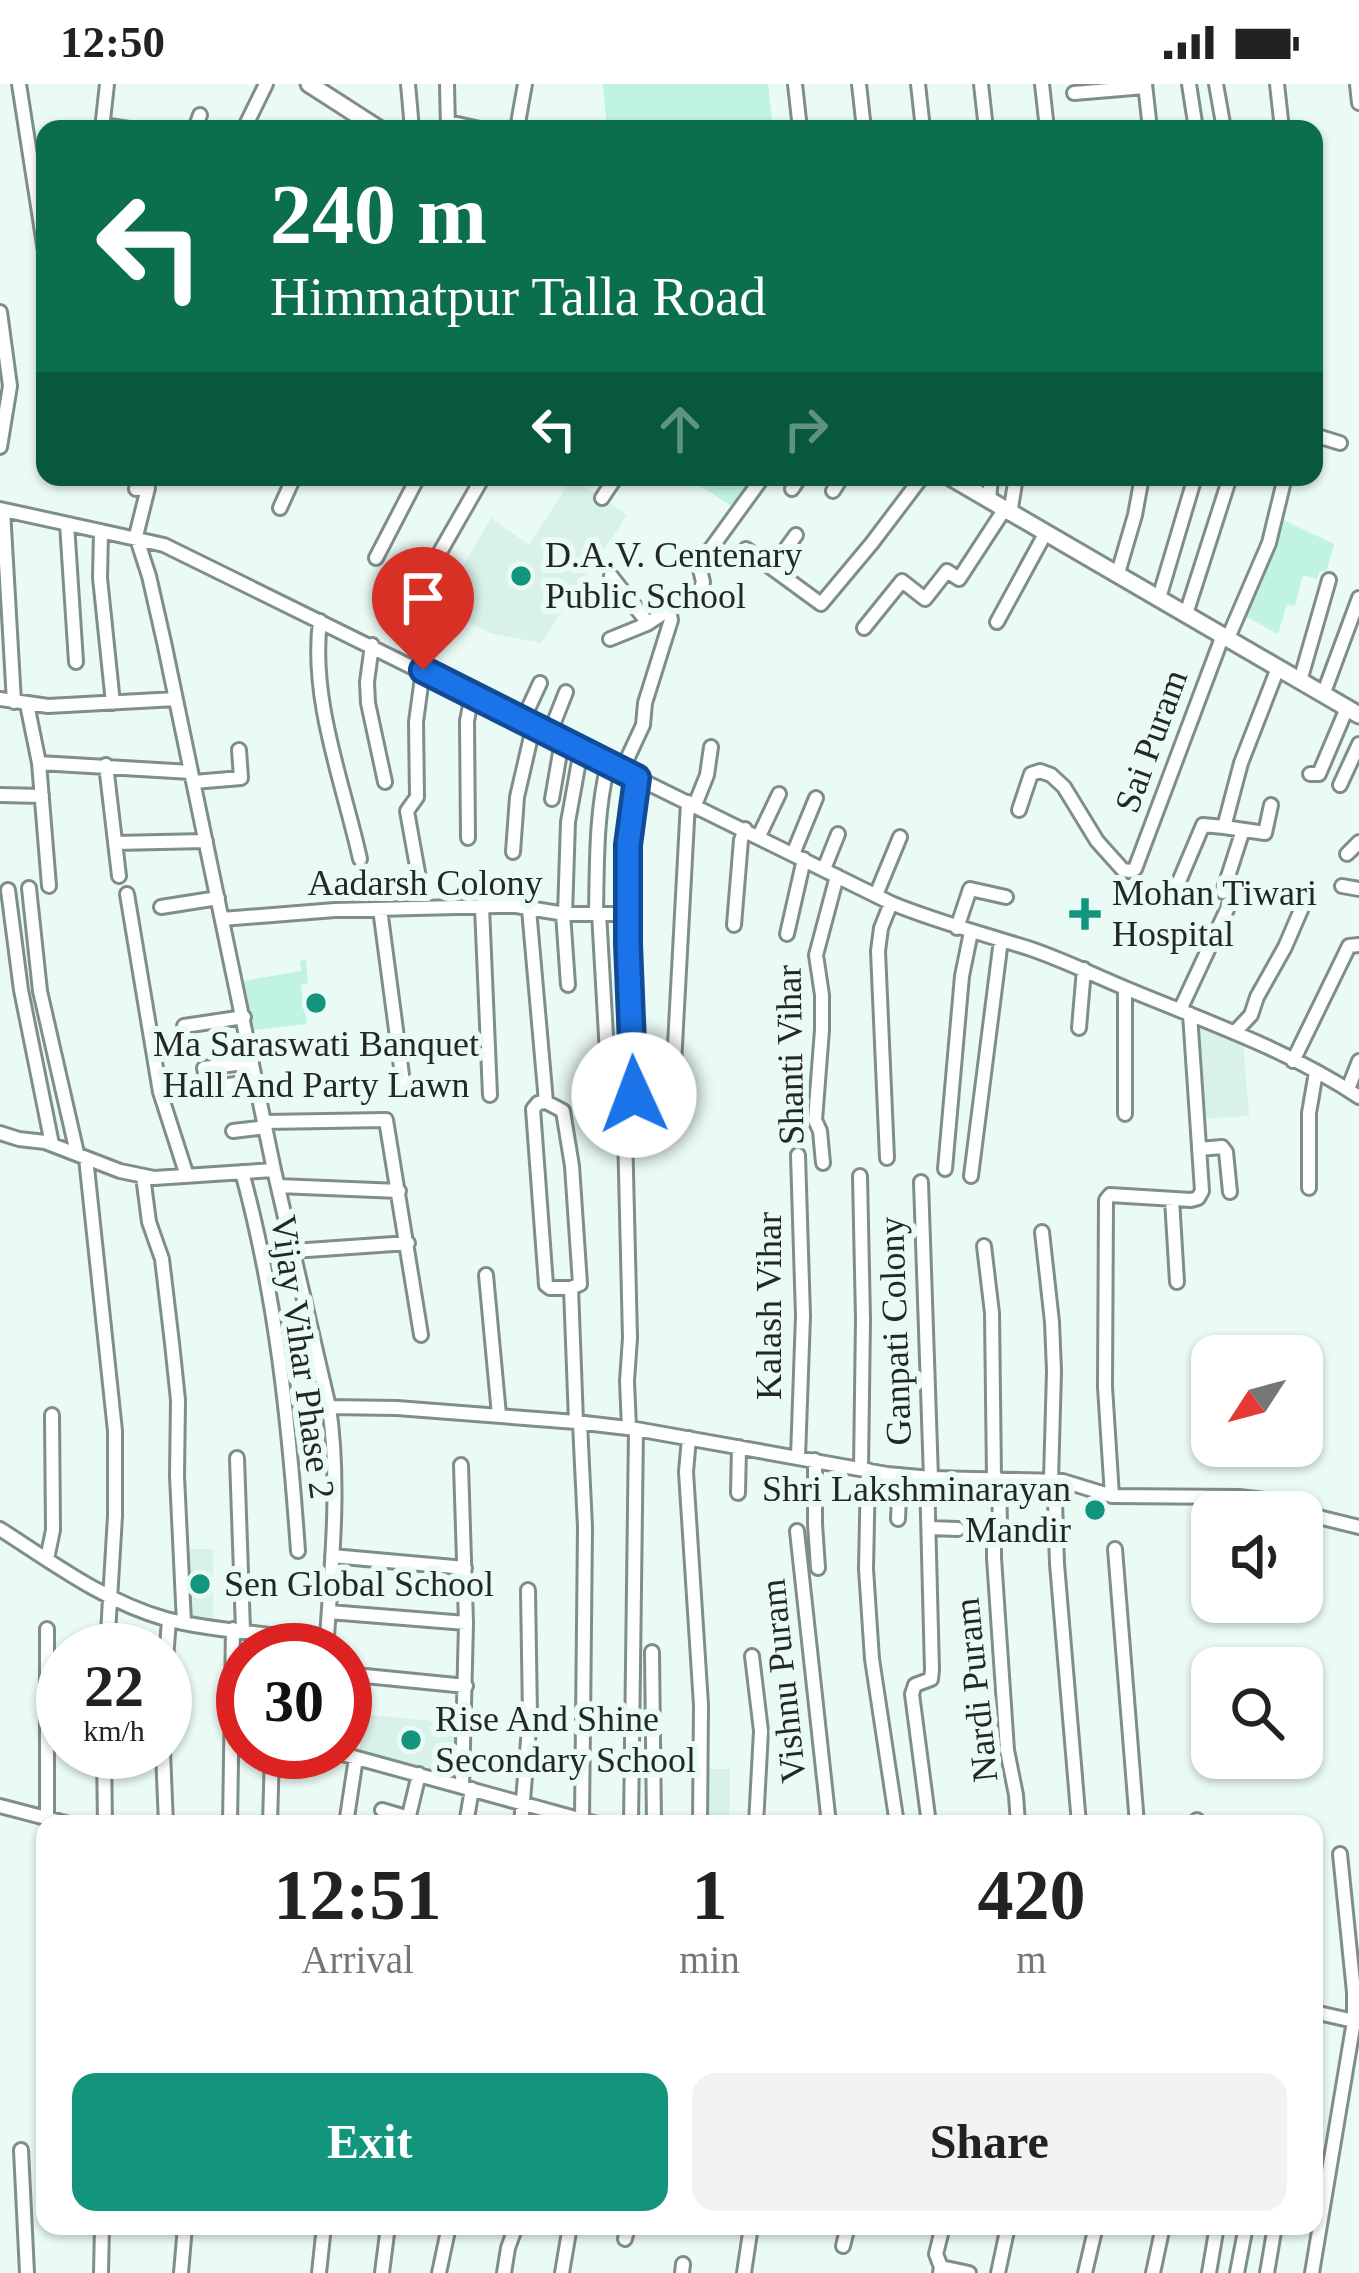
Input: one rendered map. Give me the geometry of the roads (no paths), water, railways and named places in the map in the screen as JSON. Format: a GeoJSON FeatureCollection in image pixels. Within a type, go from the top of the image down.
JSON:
{"type":"FeatureCollection","features":[{"type":"Feature","properties":{"kind":"main road"},"geometry":{"type":"LineString","coordinates":[[309,84],[355,120]]}},
{"type":"Feature","properties":{"kind":"main road"},"geometry":{"type":"LineString","coordinates":[[974,486],[1001,508],[1353,712]]}},
{"type":"Feature","properties":{"kind":"street"},"geometry":{"type":"LineString","coordinates":[[20,84],[36,190]]}},
{"type":"Feature","properties":{"kind":"street"},"geometry":{"type":"LineString","coordinates":[[104,120],[107,84]]}},
{"type":"Feature","properties":{"kind":"street"},"geometry":{"type":"LineString","coordinates":[[252,120],[266,84]]}},
{"type":"Feature","properties":{"kind":"street"},"geometry":{"type":"LineString","coordinates":[[408,84],[411,120]]}},
{"type":"Feature","properties":{"kind":"street"},"geometry":{"type":"LineString","coordinates":[[447,84],[448,120]]}},
{"type":"Feature","properties":{"kind":"street"},"geometry":{"type":"LineString","coordinates":[[519,120],[525,84]]}},
{"type":"Feature","properties":{"kind":"street"},"geometry":{"type":"LineString","coordinates":[[795,84],[799,120]]}},
{"type":"Feature","properties":{"kind":"street"},"geometry":{"type":"LineString","coordinates":[[859,84],[863,120]]}},
{"type":"Feature","properties":{"kind":"street"},"geometry":{"type":"LineString","coordinates":[[918,84],[922,120]]}},
{"type":"Feature","properties":{"kind":"street"},"geometry":{"type":"LineString","coordinates":[[981,84],[985,120]]}},
{"type":"Feature","properties":{"kind":"street"},"geometry":{"type":"LineString","coordinates":[[1042,84],[1046,120]]}},
{"type":"Feature","properties":{"kind":"street"},"geometry":{"type":"LineString","coordinates":[[1190,84],[1195,120]]}},
{"type":"Feature","properties":{"kind":"street"},"geometry":{"type":"LineString","coordinates":[[1216,84],[1222,120]]}},
{"type":"Feature","properties":{"kind":"street"},"geometry":{"type":"LineString","coordinates":[[1277,84],[1281,120]]}},
{"type":"Feature","properties":{"kind":"street"},"geometry":{"type":"LineString","coordinates":[[1357,84],[1359,104]]}},
{"type":"Feature","properties":{"kind":"street"},"geometry":{"type":"LineString","coordinates":[[1074,94],[1145,85],[1149,120]]}},
{"type":"Feature","properties":{"kind":"street"},"geometry":{"type":"LineString","coordinates":[[0,312],[10,386],[0,447]]}},
{"type":"Feature","properties":{"kind":"street"},"geometry":{"type":"LineString","coordinates":[[1323,438],[1340,443]]}},
{"type":"Feature","properties":{"kind":"street"},"geometry":{"type":"LineString","coordinates":[[137,486],[148,488],[136,536],[149,576],[274,1171],[329,1407],[334,1439],[328,1623]]}},
{"type":"Feature","properties":{"kind":"street"},"geometry":{"type":"LineString","coordinates":[[280,508],[290,486]]}},
{"type":"Feature","properties":{"kind":"street"},"geometry":{"type":"LineString","coordinates":[[376,558],[413,486]]}},
{"type":"Feature","properties":{"kind":"street"},"geometry":{"type":"LineString","coordinates":[[420,587],[478,486]]}},
{"type":"Feature","properties":{"kind":"street"},"geometry":{"type":"LineString","coordinates":[[602,498],[610,486]]}},
{"type":"Feature","properties":{"kind":"street"},"geometry":{"type":"LineString","coordinates":[[610,639],[670,614],[701,588],[699,565],[756,486]]}},
{"type":"Feature","properties":{"kind":"street"},"geometry":{"type":"LineString","coordinates":[[833,491],[836,486]]}},
{"type":"Feature","properties":{"kind":"street"},"geometry":{"type":"LineString","coordinates":[[746,549],[821,604],[915,486]]}},
{"type":"Feature","properties":{"kind":"street"},"geometry":{"type":"LineString","coordinates":[[994,486],[1001,508]]}},
{"type":"Feature","properties":{"kind":"street"},"geometry":{"type":"LineString","coordinates":[[864,628],[902,581],[925,599],[947,571],[959,579],[1012,486]]}},
{"type":"Feature","properties":{"kind":"street"},"geometry":{"type":"LineString","coordinates":[[1118,573],[1140,486]]}},
{"type":"Feature","properties":{"kind":"street"},"geometry":{"type":"LineString","coordinates":[[1159,598],[1192,486]]}},
{"type":"Feature","properties":{"kind":"street"},"geometry":{"type":"LineString","coordinates":[[1186,614],[1227,486]]}},
{"type":"Feature","properties":{"kind":"street","name":"Sai Puram"},"geometry":{"type":"LineString","coordinates":[[1019,810],[1031,774],[1051,775],[1123,870],[1136,868],[1225,636],[1269,543],[1283,486]]}},
{"type":"Feature","properties":{"kind":"street"},"geometry":{"type":"LineString","coordinates":[[49,886],[38,763],[14,702],[1,509],[164,545],[875,896],[1084,969],[1235,1032],[1353,1093],[1359,1061]]}},
{"type":"Feature","properties":{"kind":"street"},"geometry":{"type":"LineString","coordinates":[[67,524],[76,662]]}},
{"type":"Feature","properties":{"kind":"street"},"geometry":{"type":"LineString","coordinates":[[101,531],[100,578],[113,703]]}},
{"type":"Feature","properties":{"kind":"street"},"geometry":{"type":"LineString","coordinates":[[997,622],[1045,534]]}},
{"type":"Feature","properties":{"kind":"street"},"geometry":{"type":"LineString","coordinates":[[772,568],[796,535]]}},
{"type":"Feature","properties":{"kind":"street"},"geometry":{"type":"LineString","coordinates":[[611,575],[648,623]]}},
{"type":"Feature","properties":{"kind":"street"},"geometry":{"type":"LineString","coordinates":[[1300,681],[1329,580]]}},
{"type":"Feature","properties":{"kind":"street"},"geometry":{"type":"LineString","coordinates":[[1323,695],[1359,598]]}},
{"type":"Feature","properties":{"kind":"street"},"geometry":{"type":"LineString","coordinates":[[610,1106],[598,913],[600,794],[643,725],[670,614]]}},
{"type":"Feature","properties":{"kind":"street"},"geometry":{"type":"LineString","coordinates":[[320,621],[320,698],[360,859]]}},
{"type":"Feature","properties":{"kind":"street"},"geometry":{"type":"LineString","coordinates":[[372,645],[368,703],[385,782]]}},
{"type":"Feature","properties":{"kind":"street"},"geometry":{"type":"LineString","coordinates":[[1224,827],[1240,763],[1278,668]]}},
{"type":"Feature","properties":{"kind":"street"},"geometry":{"type":"LineString","coordinates":[[419,878],[406,811],[416,796],[417,710],[423,670]]}},
{"type":"Feature","properties":{"kind":"street"},"geometry":{"type":"LineString","coordinates":[[513,852],[527,725],[540,683]]}},
{"type":"Feature","properties":{"kind":"street"},"geometry":{"type":"LineString","coordinates":[[552,799],[555,738],[566,692]]}},
{"type":"Feature","properties":{"kind":"street"},"geometry":{"type":"LineString","coordinates":[[468,838],[467,721],[472,695]]}},
{"type":"Feature","properties":{"kind":"street"},"geometry":{"type":"LineString","coordinates":[[14,702],[48,706],[176,699]]}},
{"type":"Feature","properties":{"kind":"street"},"geometry":{"type":"LineString","coordinates":[[1310,774],[1319,774],[1353,712]]}},
{"type":"Feature","properties":{"kind":"street"},"geometry":{"type":"LineString","coordinates":[[1340,785],[1359,744]]}},
{"type":"Feature","properties":{"kind":"street"},"geometry":{"type":"LineString","coordinates":[[671,1120],[691,804],[707,775],[711,747]]}},
{"type":"Feature","properties":{"kind":"street"},"geometry":{"type":"LineString","coordinates":[[38,763],[241,778],[239,750]]}},
{"type":"Feature","properties":{"kind":"street"},"geometry":{"type":"LineString","coordinates":[[568,985],[564,914],[568,823],[581,750]]}},
{"type":"Feature","properties":{"kind":"street"},"geometry":{"type":"LineString","coordinates":[[106,765],[119,876]]}},
{"type":"Feature","properties":{"kind":"street"},"geometry":{"type":"LineString","coordinates":[[634,1095],[628,845],[637,778]]}},
{"type":"Feature","properties":{"kind":"street"},"geometry":{"type":"LineString","coordinates":[[759,836],[779,794]]}},
{"type":"Feature","properties":{"kind":"street"},"geometry":{"type":"LineString","coordinates":[[0,795],[42,796]]}},
{"type":"Feature","properties":{"kind":"street"},"geometry":{"type":"LineString","coordinates":[[787,934],[799,856],[816,798]]}},
{"type":"Feature","properties":{"kind":"street"},"geometry":{"type":"LineString","coordinates":[[1175,892],[1203,825],[1265,833],[1270,805]]}},
{"type":"Feature","properties":{"kind":"street"},"geometry":{"type":"LineString","coordinates":[[734,925],[745,829]]}},
{"type":"Feature","properties":{"kind":"street"},"geometry":{"type":"LineString","coordinates":[[1112,1496],[1105,1387],[1106,1200],[1110,1195],[1191,1200],[1202,1191],[1185,1012],[1226,898],[1243,830]]}},
{"type":"Feature","properties":{"kind":"street","name":"Shanti Vihar"},"geometry":{"type":"LineString","coordinates":[[823,1163],[815,1120],[822,1030],[816,956],[838,834]]}},
{"type":"Feature","properties":{"kind":"street"},"geometry":{"type":"LineString","coordinates":[[875,896],[900,837]]}},
{"type":"Feature","properties":{"kind":"street"},"geometry":{"type":"LineString","coordinates":[[115,843],[206,841]]}},
{"type":"Feature","properties":{"kind":"street"},"geometry":{"type":"LineString","coordinates":[[1347,854],[1359,842]]}},
{"type":"Feature","properties":{"kind":"street"},"geometry":{"type":"LineString","coordinates":[[1342,886],[1359,889]]}},
{"type":"Feature","properties":{"kind":"street"},"geometry":{"type":"LineString","coordinates":[[28,888],[40,992],[82,1156],[115,1431],[116,1516],[109,1623]]}},
{"type":"Feature","properties":{"kind":"street"},"geometry":{"type":"LineString","coordinates":[[945,1168],[970,889],[1006,897]]}},
{"type":"Feature","properties":{"kind":"street"},"geometry":{"type":"LineString","coordinates":[[8,890],[29,1035],[52,1144]]}},
{"type":"Feature","properties":{"kind":"street"},"geometry":{"type":"LineString","coordinates":[[127,894],[160,1092],[188,1176]]}},
{"type":"Feature","properties":{"kind":"street"},"geometry":{"type":"LineString","coordinates":[[1235,1032],[1251,1015],[1307,896]]}},
{"type":"Feature","properties":{"kind":"street"},"geometry":{"type":"LineString","coordinates":[[161,907],[218,898]]}},
{"type":"Feature","properties":{"kind":"street"},"geometry":{"type":"LineString","coordinates":[[887,1158],[878,951],[891,903]]}},
{"type":"Feature","properties":{"kind":"street","name":"Aadarsh Colony"},"geometry":{"type":"LineString","coordinates":[[222,919],[298,912],[517,906],[564,914],[628,914]]}},
{"type":"Feature","properties":{"kind":"street"},"geometry":{"type":"LineString","coordinates":[[482,907],[490,1095]]}},
{"type":"Feature","properties":{"kind":"street"},"geometry":{"type":"LineString","coordinates":[[380,909],[404,1090]]}},
{"type":"Feature","properties":{"kind":"street"},"geometry":{"type":"LineString","coordinates":[[529,909],[546,1102]]}},
{"type":"Feature","properties":{"kind":"street"},"geometry":{"type":"LineString","coordinates":[[971,1176],[1001,940]]}},
{"type":"Feature","properties":{"kind":"street"},"geometry":{"type":"LineString","coordinates":[[1293,1061],[1349,946],[1359,945]]}},
{"type":"Feature","properties":{"kind":"street"},"geometry":{"type":"LineString","coordinates":[[1079,1028],[1084,969]]}},
{"type":"Feature","properties":{"kind":"street"},"geometry":{"type":"LineString","coordinates":[[1125,988],[1125,1114]]}},
{"type":"Feature","properties":{"kind":"street"},"geometry":{"type":"LineString","coordinates":[[184,1026],[244,1017]]}},
{"type":"Feature","properties":{"kind":"street"},"geometry":{"type":"LineString","coordinates":[[252,1062],[204,1068],[208,1088],[256,1081]]}},
{"type":"Feature","properties":{"kind":"street"},"geometry":{"type":"LineString","coordinates":[[1309,1188],[1309,1114],[1316,1072]]}},
{"type":"Feature","properties":{"kind":"street"},"geometry":{"type":"LineString","coordinates":[[538,1102],[559,1107],[565,1116],[580,1284],[571,1288],[547,1285],[533,1109],[538,1102]]}},
{"type":"Feature","properties":{"kind":"street"},"geometry":{"type":"LineString","coordinates":[[233,1131],[266,1125],[386,1120],[421,1335]]}},
{"type":"Feature","properties":{"kind":"street"},"geometry":{"type":"LineString","coordinates":[[625,1131],[633,1429],[631,1815]]}},
{"type":"Feature","properties":{"kind":"street"},"geometry":{"type":"LineString","coordinates":[[0,1133],[52,1144],[143,1176],[274,1171]]}},
{"type":"Feature","properties":{"kind":"street"},"geometry":{"type":"LineString","coordinates":[[1199,1149],[1222,1147],[1226,1152],[1230,1192]]}},
{"type":"Feature","properties":{"kind":"street","name":"Kalash Vihar"},"geometry":{"type":"LineString","coordinates":[[797,1457],[803,1316],[798,1156]]}},
{"type":"Feature","properties":{"kind":"street","name":"Vijay Vihar Phase 2"},"geometry":{"type":"LineString","coordinates":[[242,1172],[275,1326],[288,1417],[298,1551]]}},
{"type":"Feature","properties":{"kind":"street"},"geometry":{"type":"LineString","coordinates":[[0,1528],[110,1598],[184,1623],[174,1362],[162,1259],[149,1222],[143,1176]]}},
{"type":"Feature","properties":{"kind":"street"},"geometry":{"type":"LineString","coordinates":[[860,1176],[866,1569],[872,1659],[896,1815]]}},
{"type":"Feature","properties":{"kind":"street","name":"Ganpati Colony"},"geometry":{"type":"LineString","coordinates":[[921,1182],[932,1670],[931,1679],[915,1685],[912,1694],[928,1815]]}},
{"type":"Feature","properties":{"kind":"street"},"geometry":{"type":"LineString","coordinates":[[278,1186],[399,1191]]}},
{"type":"Feature","properties":{"kind":"street"},"geometry":{"type":"LineString","coordinates":[[1172,1199],[1177,1282]]}},
{"type":"Feature","properties":{"kind":"street"},"geometry":{"type":"LineString","coordinates":[[1042,1232],[1054,1371],[1051,1480],[1078,1815]]}},
{"type":"Feature","properties":{"kind":"street"},"geometry":{"type":"LineString","coordinates":[[292,1251],[408,1243]]}},
{"type":"Feature","properties":{"kind":"street","name":"Nardi Puram"},"geometry":{"type":"LineString","coordinates":[[984,1246],[992,1313],[1000,1526],[994,1538],[994,1558],[1007,1750],[1017,1815]]}},
{"type":"Feature","properties":{"kind":"street"},"geometry":{"type":"LineString","coordinates":[[486,1275],[499,1414]]}},
{"type":"Feature","properties":{"kind":"street"},"geometry":{"type":"LineString","coordinates":[[571,1288],[585,1527],[576,1815]]}},
{"type":"Feature","properties":{"kind":"street"},"geometry":{"type":"LineString","coordinates":[[329,1407],[578,1422],[900,1475],[1051,1480],[1112,1496],[1191,1497]]}},
{"type":"Feature","properties":{"kind":"street"},"geometry":{"type":"LineString","coordinates":[[47,1559],[53,1530],[52,1415]]}},
{"type":"Feature","properties":{"kind":"street"},"geometry":{"type":"LineString","coordinates":[[688,1438],[700,1815]]}},
{"type":"Feature","properties":{"kind":"street"},"geometry":{"type":"LineString","coordinates":[[738,1493],[739,1447]]}},
{"type":"Feature","properties":{"kind":"street"},"geometry":{"type":"LineString","coordinates":[[237,1458],[238,1623]]}},
{"type":"Feature","properties":{"kind":"street"},"geometry":{"type":"LineString","coordinates":[[814,1460],[818,1568]]}},
{"type":"Feature","properties":{"kind":"street"},"geometry":{"type":"LineString","coordinates":[[460,1465],[466,1815]]}},
{"type":"Feature","properties":{"kind":"street"},"geometry":{"type":"LineString","coordinates":[[898,1519],[900,1475]]}},
{"type":"Feature","properties":{"kind":"street"},"geometry":{"type":"LineString","coordinates":[[1323,1518],[1359,1527]]}},
{"type":"Feature","properties":{"kind":"street"},"geometry":{"type":"LineString","coordinates":[[928,1528],[958,1529]]}},
{"type":"Feature","properties":{"kind":"street","name":"Vishnu Puram"},"geometry":{"type":"LineString","coordinates":[[797,1531],[828,1815]]}},
{"type":"Feature","properties":{"kind":"street"},"geometry":{"type":"LineString","coordinates":[[1115,1549],[1136,1815]]}},
{"type":"Feature","properties":{"kind":"street"},"geometry":{"type":"LineString","coordinates":[[332,1556],[465,1568]]}},
{"type":"Feature","properties":{"kind":"street"},"geometry":{"type":"LineString","coordinates":[[522,1815],[530,1717],[528,1590]]}},
{"type":"Feature","properties":{"kind":"street"},"geometry":{"type":"LineString","coordinates":[[329,1612],[466,1624]]}},
{"type":"Feature","properties":{"kind":"street"},"geometry":{"type":"LineString","coordinates":[[652,1652],[654,1815]]}},
{"type":"Feature","properties":{"kind":"street"},"geometry":{"type":"LineString","coordinates":[[752,1656],[760,1731],[756,1815]]}},
{"type":"Feature","properties":{"kind":"street"},"geometry":{"type":"LineString","coordinates":[[372,1677],[466,1686]]}},
{"type":"Feature","properties":{"kind":"street"},"geometry":{"type":"LineString","coordinates":[[372,1762],[560,1815]]}},
{"type":"Feature","properties":{"kind":"street"},"geometry":{"type":"LineString","coordinates":[[409,1815],[419,1774]]}},
{"type":"Feature","properties":{"kind":"street"},"geometry":{"type":"LineString","coordinates":[[47,1779],[47,1815]]}},
{"type":"Feature","properties":{"kind":"street"},"geometry":{"type":"LineString","coordinates":[[104,1779],[105,1815]]}},
{"type":"Feature","properties":{"kind":"street"},"geometry":{"type":"LineString","coordinates":[[164,1779],[166,1815]]}},
{"type":"Feature","properties":{"kind":"street"},"geometry":{"type":"LineString","coordinates":[[230,1815],[232,1779]]}},
{"type":"Feature","properties":{"kind":"street"},"geometry":{"type":"LineString","coordinates":[[270,1815],[271,1779]]}},
{"type":"Feature","properties":{"kind":"street"},"geometry":{"type":"LineString","coordinates":[[347,1815],[353,1779]]}},
{"type":"Feature","properties":{"kind":"street"},"geometry":{"type":"LineString","coordinates":[[0,1806],[36,1816]]}},
{"type":"Feature","properties":{"kind":"street"},"geometry":{"type":"LineString","coordinates":[[382,1810],[394,1815]]}},
{"type":"Feature","properties":{"kind":"street"},"geometry":{"type":"LineString","coordinates":[[1323,2210],[1356,2022],[1340,1853]]}},
{"type":"Feature","properties":{"kind":"street"},"geometry":{"type":"LineString","coordinates":[[1323,2014],[1356,2022]]}},
{"type":"Feature","properties":{"kind":"street"},"geometry":{"type":"LineString","coordinates":[[21,2150],[27,2273]]}},
{"type":"Feature","properties":{"kind":"street"},"geometry":{"type":"LineString","coordinates":[[100,2273],[102,2235]]}},
{"type":"Feature","properties":{"kind":"street"},"geometry":{"type":"LineString","coordinates":[[181,2273],[184,2235]]}},
{"type":"Feature","properties":{"kind":"street"},"geometry":{"type":"LineString","coordinates":[[319,2273],[323,2235]]}},
{"type":"Feature","properties":{"kind":"street"},"geometry":{"type":"LineString","coordinates":[[382,2273],[387,2235]]}},
{"type":"Feature","properties":{"kind":"street"},"geometry":{"type":"LineString","coordinates":[[439,2273],[447,2235]]}},
{"type":"Feature","properties":{"kind":"street"},"geometry":{"type":"LineString","coordinates":[[504,2273],[513,2235]]}},
{"type":"Feature","properties":{"kind":"street"},"geometry":{"type":"LineString","coordinates":[[562,2273],[568,2235]]}},
{"type":"Feature","properties":{"kind":"street"},"geometry":{"type":"LineString","coordinates":[[744,2273],[750,2235]]}},
{"type":"Feature","properties":{"kind":"street"},"geometry":{"type":"LineString","coordinates":[[843,2246],[846,2235]]}},
{"type":"Feature","properties":{"kind":"street"},"geometry":{"type":"LineString","coordinates":[[941,2235],[936,2254],[940,2270],[969,2273]]}},
{"type":"Feature","properties":{"kind":"street"},"geometry":{"type":"LineString","coordinates":[[998,2273],[1006,2235]]}},
{"type":"Feature","properties":{"kind":"street"},"geometry":{"type":"LineString","coordinates":[[1085,2273],[1094,2235]]}},
{"type":"Feature","properties":{"kind":"street"},"geometry":{"type":"LineString","coordinates":[[1153,2273],[1161,2235]]}},
{"type":"Feature","properties":{"kind":"street"},"geometry":{"type":"LineString","coordinates":[[1209,2273],[1215,2235]]}},
{"type":"Feature","properties":{"kind":"street"},"geometry":{"type":"LineString","coordinates":[[1237,2273],[1244,2235]]}},
{"type":"Feature","properties":{"kind":"street"},"geometry":{"type":"LineString","coordinates":[[1267,2273],[1273,2235]]}},
{"type":"Feature","properties":{"kind":"street"},"geometry":{"type":"LineString","coordinates":[[1312,2273],[1319,2235]]}},
{"type":"Feature","properties":{"kind":"place","name":"D.A.V. Centenary Public School"},"geometry":{"type":"Point","coordinates":[521,576]}},
{"type":"Feature","properties":{"kind":"place","name":"Mohan Tiwari Hospital"},"geometry":{"type":"Point","coordinates":[1085,914]}},
{"type":"Feature","properties":{"kind":"place","name":"Ma Saraswati Banquet Hall And Party Lawn"},"geometry":{"type":"Point","coordinates":[316,1003]}},
{"type":"Feature","properties":{"kind":"place","name":"Shri Lakshminarayan Mandir"},"geometry":{"type":"Point","coordinates":[1095,1510]}},
{"type":"Feature","properties":{"kind":"place","name":"Sen Global School"},"geometry":{"type":"Point","coordinates":[200,1584]}},
{"type":"Feature","properties":{"kind":"place","name":"Rise And Shine Secondary School"},"geometry":{"type":"Point","coordinates":[411,1740]}}]}
